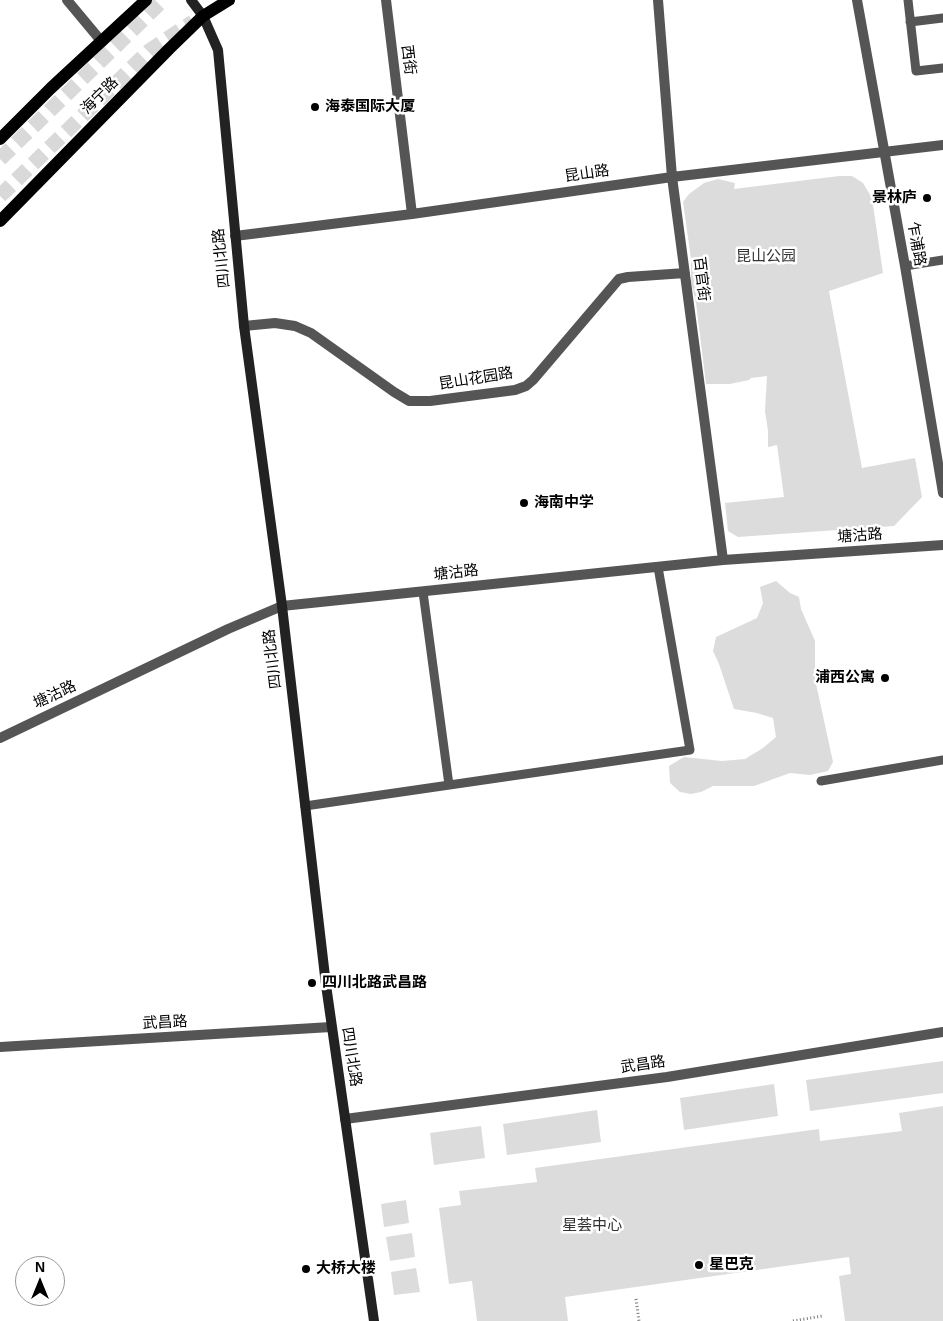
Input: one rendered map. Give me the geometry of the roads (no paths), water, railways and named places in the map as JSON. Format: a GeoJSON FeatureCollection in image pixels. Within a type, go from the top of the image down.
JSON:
{"type":"FeatureCollection","features":[{"type":"Feature","properties":{"kind":"main road"},"geometry":{"type":"LineString","coordinates":[[0,139],[51,88],[146,0]]}},
{"type":"Feature","properties":{"kind":"main road","name":"四川北路"},"geometry":{"type":"LineString","coordinates":[[191,0],[203,16],[218,50],[244,326],[282,606],[332,1027],[374,1321]]}},
{"type":"Feature","properties":{"kind":"main road","name":"海宁路"},"geometry":{"type":"LineString","coordinates":[[0,222],[203,16],[229,0]]}},
{"type":"Feature","properties":{"kind":"street"},"geometry":{"type":"LineString","coordinates":[[67,0],[102,42]]}},
{"type":"Feature","properties":{"kind":"street","name":"西街"},"geometry":{"type":"LineString","coordinates":[[386,0],[412,214]]}},
{"type":"Feature","properties":{"kind":"street","name":"百官街"},"geometry":{"type":"LineString","coordinates":[[658,0],[672,177],[723,560]]}},
{"type":"Feature","properties":{"kind":"street","name":"乍浦路"},"geometry":{"type":"LineString","coordinates":[[857,0],[905,266],[943,493]]}},
{"type":"Feature","properties":{"kind":"street","name":"昆山路"},"geometry":{"type":"LineString","coordinates":[[235,236],[412,214],[672,177],[943,145]]}},
{"type":"Feature","properties":{"kind":"street","name":"昆山花园路"},"geometry":{"type":"LineString","coordinates":[[244,326],[275,324],[295,326],[311,333],[409,401],[430,401],[515,390],[526,386],[619,279],[685,273]]}},
{"type":"Feature","properties":{"kind":"street","name":"塘沽路"},"geometry":{"type":"LineString","coordinates":[[0,738],[228,629],[282,606],[723,560],[943,545]]}},
{"type":"Feature","properties":{"kind":"street","name":"武昌路"},"geometry":{"type":"LineString","coordinates":[[0,1047],[332,1027]]}},
{"type":"Feature","properties":{"kind":"street","name":"武昌路"},"geometry":{"type":"LineString","coordinates":[[345,1119],[667,1078],[943,1032]]}},
{"type":"Feature","properties":{"kind":"lane"},"geometry":{"type":"LineString","coordinates":[[908,0],[916,71],[943,68]]}},
{"type":"Feature","properties":{"kind":"lane"},"geometry":{"type":"LineString","coordinates":[[910,22],[943,18]]}},
{"type":"Feature","properties":{"kind":"lane"},"geometry":{"type":"LineString","coordinates":[[905,266],[943,260]]}},
{"type":"Feature","properties":{"kind":"lane"},"geometry":{"type":"LineString","coordinates":[[305,806],[690,750],[658,567]]}},
{"type":"Feature","properties":{"kind":"lane"},"geometry":{"type":"LineString","coordinates":[[423,592],[449,785]]}},
{"type":"Feature","properties":{"kind":"lane"},"geometry":{"type":"LineString","coordinates":[[821,781],[943,760]]}},
{"type":"Feature","properties":{"kind":"tunnel"},"geometry":{"type":"LineString","coordinates":[[0,159],[163,0]]}},
{"type":"Feature","properties":{"kind":"tunnel"},"geometry":{"type":"LineString","coordinates":[[0,196],[149,51],[193,22]]}},
{"type":"Feature","properties":{"kind":"place","name":"海泰国际大厦"},"geometry":{"type":"Point","coordinates":[315,107]}},
{"type":"Feature","properties":{"kind":"place","name":"景林庐"},"geometry":{"type":"Point","coordinates":[927,198]}},
{"type":"Feature","properties":{"kind":"place","name":"海南中学"},"geometry":{"type":"Point","coordinates":[524,503]}},
{"type":"Feature","properties":{"kind":"place","name":"浦西公寓"},"geometry":{"type":"Point","coordinates":[885,678]}},
{"type":"Feature","properties":{"kind":"place","name":"四川北路武昌路"},"geometry":{"type":"Point","coordinates":[312,983]}},
{"type":"Feature","properties":{"kind":"place","name":"星巴克"},"geometry":{"type":"Point","coordinates":[699,1265]}},
{"type":"Feature","properties":{"kind":"place","name":"大桥大楼"},"geometry":{"type":"Point","coordinates":[306,1269]}},
{"type":"Feature","properties":{"kind":"park label","name":"昆山公园"},"geometry":{"type":"Point","coordinates":[766,257]}},
{"type":"Feature","properties":{"kind":"park label","name":"星荟中心"},"geometry":{"type":"Point","coordinates":[592,1226]}}]}
